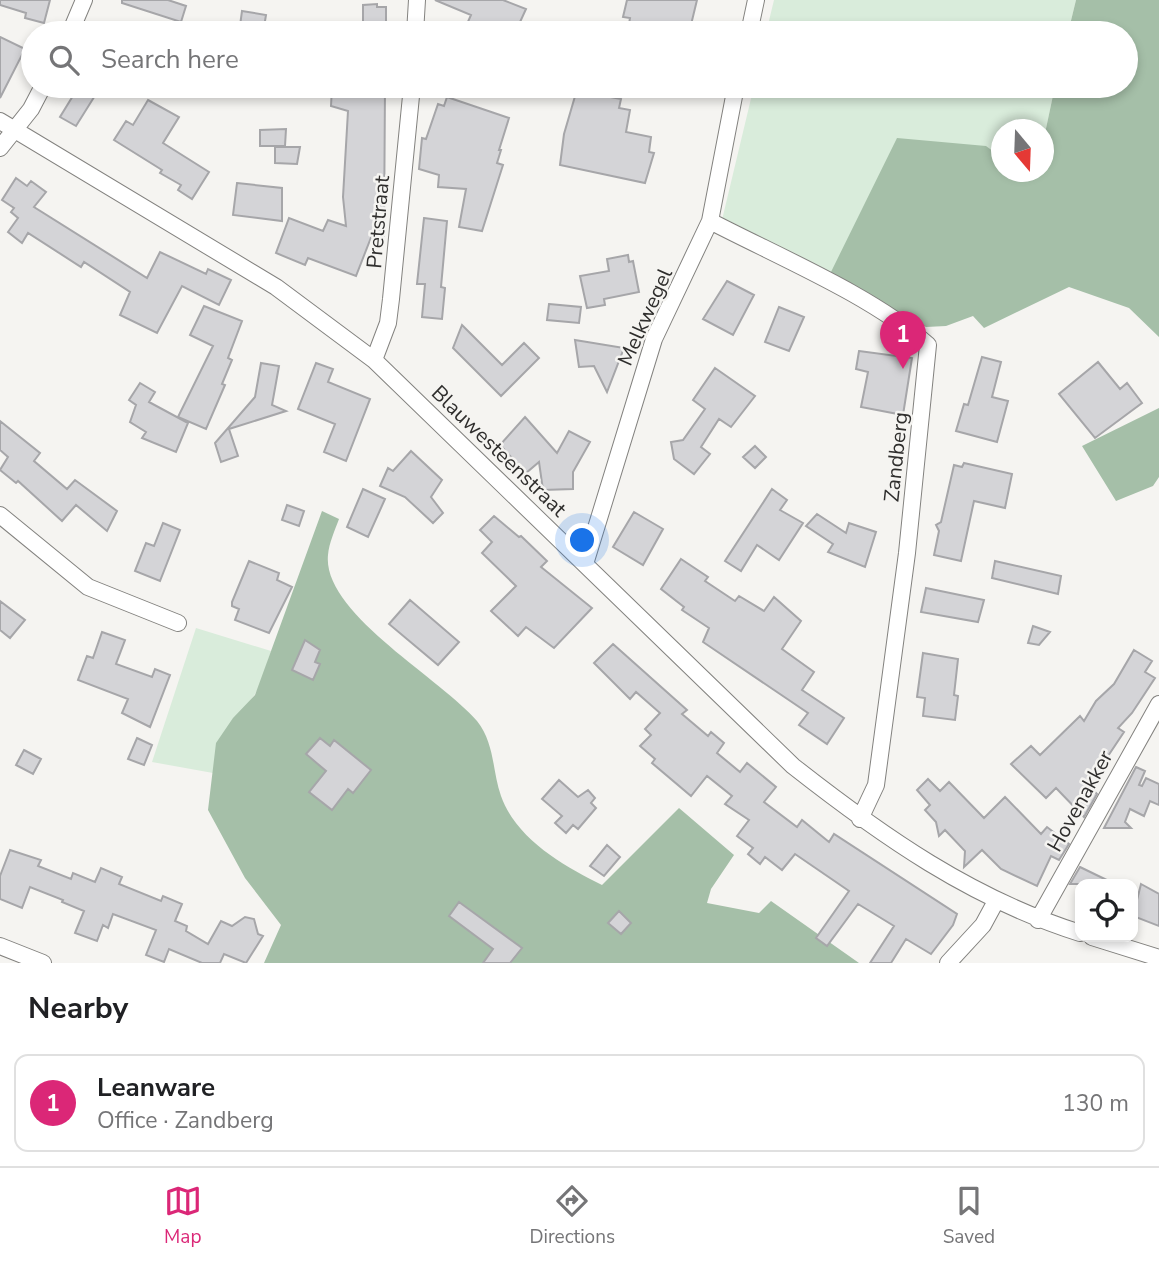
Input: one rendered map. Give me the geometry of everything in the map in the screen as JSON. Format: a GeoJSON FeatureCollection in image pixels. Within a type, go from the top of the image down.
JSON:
{"type":"FeatureCollection","features":[{"type":"Feature","properties":{"kind":"street"},"geometry":{"type":"LineString","coordinates":[[75,21],[84,0]]}},
{"type":"Feature","properties":{"kind":"street"},"geometry":{"type":"LineString","coordinates":[[416,21],[417,0]]}},
{"type":"Feature","properties":{"kind":"street"},"geometry":{"type":"LineString","coordinates":[[752,21],[757,0]]}},
{"type":"Feature","properties":{"kind":"street"},"geometry":{"type":"LineString","coordinates":[[0,148],[35,98]]}},
{"type":"Feature","properties":{"kind":"street","name":"Pretstraat"},"geometry":{"type":"LineString","coordinates":[[374,360],[388,323],[411,98]]}},
{"type":"Feature","properties":{"kind":"street","name":"Melkwegel"},"geometry":{"type":"LineString","coordinates":[[585,564],[654,339],[710,221],[734,98]]}},
{"type":"Feature","properties":{"kind":"street","name":"Blauwesteenstraat"},"geometry":{"type":"LineString","coordinates":[[0,121],[276,287],[374,360],[793,766],[860,819],[922,861],[996,901],[1038,920],[1075,931]]}},
{"type":"Feature","properties":{"kind":"street","name":"Zandberg"},"geometry":{"type":"LineString","coordinates":[[710,221],[855,297],[911,330],[928,345],[907,547],[876,785],[860,819]]}},
{"type":"Feature","properties":{"kind":"street"},"geometry":{"type":"LineString","coordinates":[[0,515],[88,587],[178,623]]}},
{"type":"Feature","properties":{"kind":"street","name":"Hovenakker"},"geometry":{"type":"LineString","coordinates":[[1038,920],[1159,704]]}},
{"type":"Feature","properties":{"kind":"street"},"geometry":{"type":"LineString","coordinates":[[948,963],[983,925],[996,901]]}},
{"type":"Feature","properties":{"kind":"street"},"geometry":{"type":"LineString","coordinates":[[1108,942],[1159,958]]}},
{"type":"Feature","properties":{"kind":"street"},"geometry":{"type":"LineString","coordinates":[[0,946],[43,963]]}},
{"type":"Feature","properties":{"kind":"green space"},"geometry":{"type":"Polygon","coordinates":[[[774,0],[1076,0],[1071,21],[769,21],[774,0]]]}},
{"type":"Feature","properties":{"kind":"green space"},"geometry":{"type":"Polygon","coordinates":[[[1076,0],[1159,0],[1159,337],[1129,308],[1069,287],[984,328],[973,316],[946,326],[926,327],[829,276],[897,138],[986,146],[991,150],[991,182],[1054,182],[1054,119],[1048,119],[1052,98],[1138,98],[1138,21],[1071,21],[1076,0]]]}},
{"type":"Feature","properties":{"kind":"green space"},"geometry":{"type":"Polygon","coordinates":[[[751,98],[1052,98],[1048,119],[991,119],[991,150],[985,146],[829,276],[722,220],[751,98]]]}},
{"type":"Feature","properties":{"kind":"green space"},"geometry":{"type":"Polygon","coordinates":[[[1159,408],[1159,477],[1153,486],[1116,501],[1082,446],[1159,408]]]}},
{"type":"Feature","properties":{"kind":"green space"},"geometry":{"type":"Polygon","coordinates":[[[322,511],[339,519],[328,555],[331,577],[344,600],[387,644],[477,721],[487,739],[498,786],[508,811],[518,825],[543,849],[602,885],[679,808],[734,855],[711,889],[707,903],[759,913],[771,901],[859,963],[264,963],[281,925],[245,878],[208,810],[216,743],[233,718],[255,695],[322,511]]]}},
{"type":"Feature","properties":{"kind":"green space"},"geometry":{"type":"Polygon","coordinates":[[[196,628],[271,651],[256,692],[221,738],[213,773],[152,762],[196,628]]]}},
{"type":"Feature","properties":{"kind":"building"},"geometry":{"type":"Polygon","coordinates":[[[0,0],[50,0],[45,21],[25,18],[26,13],[0,5],[0,0]]]}},
{"type":"Feature","properties":{"kind":"building"},"geometry":{"type":"Polygon","coordinates":[[[122,0],[168,0],[186,6],[181,21],[178,21],[122,3],[122,0]]]}},
{"type":"Feature","properties":{"kind":"building"},"geometry":{"type":"Polygon","coordinates":[[[435,0],[503,0],[526,9],[520,21],[468,21],[471,15],[435,0]]]}},
{"type":"Feature","properties":{"kind":"building"},"geometry":{"type":"Polygon","coordinates":[[[627,0],[697,0],[692,21],[630,21],[630,18],[623,17],[627,0]]]}},
{"type":"Feature","properties":{"kind":"building"},"geometry":{"type":"Polygon","coordinates":[[[377,4],[377,7],[386,7],[386,21],[363,21],[363,5],[377,4]]]}},
{"type":"Feature","properties":{"kind":"building"},"geometry":{"type":"Polygon","coordinates":[[[242,11],[266,15],[265,21],[241,21],[242,11]]]}},
{"type":"Feature","properties":{"kind":"building"},"geometry":{"type":"Polygon","coordinates":[[[0,37],[21,47],[21,57],[0,98],[0,37]]]}},
{"type":"Feature","properties":{"kind":"building"},"geometry":{"type":"Polygon","coordinates":[[[72,98],[94,98],[76,126],[60,117],[72,98]]]}},
{"type":"Feature","properties":{"kind":"building"},"geometry":{"type":"Polygon","coordinates":[[[331,98],[385,98],[384,236],[372,235],[356,276],[308,258],[305,265],[276,253],[289,218],[323,231],[328,220],[346,226],[343,197],[348,111],[331,106],[331,98]]]}},
{"type":"Feature","properties":{"kind":"building"},"geometry":{"type":"Polygon","coordinates":[[[447,98],[450,98],[509,118],[497,163],[503,165],[482,231],[459,227],[466,189],[438,187],[439,175],[419,169],[422,138],[426,139],[438,104],[444,106],[447,98]]]}},
{"type":"Feature","properties":{"kind":"building"},"geometry":{"type":"Polygon","coordinates":[[[574,98],[621,99],[619,108],[630,110],[626,132],[651,137],[649,152],[654,153],[645,183],[560,165],[564,134],[574,98]]]}},
{"type":"Feature","properties":{"kind":"building"},"geometry":{"type":"Polygon","coordinates":[[[148,100],[179,117],[163,143],[209,172],[192,199],[178,190],[181,185],[160,173],[162,170],[114,140],[126,121],[133,125],[148,100]]]}},
{"type":"Feature","properties":{"kind":"building"},"geometry":{"type":"Polygon","coordinates":[[[286,129],[285,146],[260,146],[260,130],[286,129]]]}},
{"type":"Feature","properties":{"kind":"building"},"geometry":{"type":"Polygon","coordinates":[[[275,147],[300,147],[297,164],[275,163],[275,147]]]}},
{"type":"Feature","properties":{"kind":"building"},"geometry":{"type":"Polygon","coordinates":[[[16,178],[27,186],[31,181],[46,192],[34,207],[147,278],[160,252],[206,274],[208,269],[231,280],[219,305],[182,286],[157,333],[120,315],[130,292],[84,262],[81,267],[28,233],[22,243],[8,232],[18,218],[11,212],[14,208],[2,200],[16,178]]]}},
{"type":"Feature","properties":{"kind":"building"},"geometry":{"type":"Polygon","coordinates":[[[237,183],[282,188],[282,221],[233,215],[237,183]]]}},
{"type":"Feature","properties":{"kind":"building"},"geometry":{"type":"Polygon","coordinates":[[[424,218],[447,221],[441,287],[445,288],[442,319],[422,317],[425,284],[417,284],[424,218]]]}},
{"type":"Feature","properties":{"kind":"building"},"geometry":{"type":"Polygon","coordinates":[[[628,255],[629,262],[633,261],[639,292],[604,299],[605,305],[587,308],[580,276],[609,271],[607,259],[628,255]]]}},
{"type":"Feature","properties":{"kind":"building"},"geometry":{"type":"Polygon","coordinates":[[[727,281],[754,295],[733,335],[703,319],[727,281]]]}},
{"type":"Feature","properties":{"kind":"building"},"geometry":{"type":"Polygon","coordinates":[[[549,304],[581,307],[579,323],[547,320],[549,304]]]}},
{"type":"Feature","properties":{"kind":"building"},"geometry":{"type":"Polygon","coordinates":[[[204,306],[242,321],[228,358],[232,360],[222,384],[225,385],[206,429],[178,417],[213,346],[190,335],[204,306]]]}},
{"type":"Feature","properties":{"kind":"building"},"geometry":{"type":"Polygon","coordinates":[[[779,307],[804,317],[789,351],[765,342],[779,307]]]}},
{"type":"Feature","properties":{"kind":"building"},"geometry":{"type":"Polygon","coordinates":[[[462,325],[502,365],[524,343],[539,358],[501,396],[453,348],[462,325]]]}},
{"type":"Feature","properties":{"kind":"building"},"geometry":{"type":"Polygon","coordinates":[[[575,340],[624,348],[607,392],[594,366],[579,367],[575,340]]]}},
{"type":"Feature","properties":{"kind":"building"},"geometry":{"type":"Polygon","coordinates":[[[859,351],[912,358],[903,415],[861,407],[868,372],[856,369],[859,351]]]}},
{"type":"Feature","properties":{"kind":"building"},"geometry":{"type":"Polygon","coordinates":[[[982,357],[1001,362],[992,397],[1008,401],[997,442],[956,431],[964,404],[968,405],[982,357]]]}},
{"type":"Feature","properties":{"kind":"building"},"geometry":{"type":"Polygon","coordinates":[[[1098,362],[1120,389],[1127,383],[1142,403],[1095,438],[1059,394],[1098,362]]]}},
{"type":"Feature","properties":{"kind":"building"},"geometry":{"type":"Polygon","coordinates":[[[261,363],[279,366],[272,405],[286,411],[229,429],[238,456],[221,462],[215,443],[255,397],[261,363]]]}},
{"type":"Feature","properties":{"kind":"building"},"geometry":{"type":"Polygon","coordinates":[[[316,363],[333,369],[328,382],[370,399],[346,461],[324,452],[335,424],[298,409],[316,363]]]}},
{"type":"Feature","properties":{"kind":"building"},"geometry":{"type":"Polygon","coordinates":[[[715,368],[755,396],[731,427],[719,419],[701,447],[710,454],[694,474],[674,459],[671,442],[683,440],[705,409],[693,400],[715,368]]]}},
{"type":"Feature","properties":{"kind":"building"},"geometry":{"type":"Polygon","coordinates":[[[140,383],[155,392],[149,402],[188,423],[176,452],[142,438],[146,432],[130,422],[136,405],[129,400],[140,383]]]}},
{"type":"Feature","properties":{"kind":"building"},"geometry":{"type":"Polygon","coordinates":[[[525,417],[557,453],[569,431],[590,442],[573,472],[573,489],[543,490],[539,462],[526,473],[500,445],[525,417]]]}},
{"type":"Feature","properties":{"kind":"building"},"geometry":{"type":"Polygon","coordinates":[[[0,421],[40,453],[34,461],[67,489],[75,480],[117,511],[107,531],[76,505],[62,521],[18,481],[16,483],[0,470],[8,457],[0,450],[0,421]]]}},
{"type":"Feature","properties":{"kind":"building"},"geometry":{"type":"Polygon","coordinates":[[[755,446],[766,457],[755,468],[743,457],[755,446]]]}},
{"type":"Feature","properties":{"kind":"building"},"geometry":{"type":"Polygon","coordinates":[[[411,451],[442,480],[431,497],[443,513],[433,523],[405,497],[380,486],[388,468],[393,471],[411,451]]]}},
{"type":"Feature","properties":{"kind":"building"},"geometry":{"type":"Polygon","coordinates":[[[964,463],[1012,474],[1005,508],[974,501],[961,561],[934,555],[939,531],[936,525],[941,522],[954,465],[962,467],[964,463]]]}},
{"type":"Feature","properties":{"kind":"building"},"geometry":{"type":"Polygon","coordinates":[[[363,489],[385,499],[368,537],[347,527],[363,489]]]}},
{"type":"Feature","properties":{"kind":"building"},"geometry":{"type":"Polygon","coordinates":[[[772,489],[787,500],[780,510],[803,523],[779,560],[757,545],[741,571],[725,561],[772,489]]]}},
{"type":"Feature","properties":{"kind":"building"},"geometry":{"type":"Polygon","coordinates":[[[287,505],[304,511],[299,526],[282,520],[287,505]]]}},
{"type":"Feature","properties":{"kind":"building"},"geometry":{"type":"Polygon","coordinates":[[[634,512],[663,529],[643,565],[613,547],[634,512]]]}},
{"type":"Feature","properties":{"kind":"building"},"geometry":{"type":"Polygon","coordinates":[[[817,514],[846,533],[849,523],[876,532],[865,567],[828,552],[833,544],[806,526],[817,514]]]}},
{"type":"Feature","properties":{"kind":"building"},"geometry":{"type":"Polygon","coordinates":[[[494,516],[521,536],[547,561],[541,567],[592,608],[554,648],[526,627],[518,636],[491,611],[516,586],[482,553],[492,542],[480,530],[494,516]]]}},
{"type":"Feature","properties":{"kind":"building"},"geometry":{"type":"Polygon","coordinates":[[[163,523],[180,530],[160,581],[135,571],[146,543],[154,546],[163,523]]]}},
{"type":"Feature","properties":{"kind":"building"},"geometry":{"type":"Polygon","coordinates":[[[681,559],[708,577],[705,581],[735,601],[739,596],[764,611],[774,597],[801,621],[782,649],[814,672],[802,690],[844,718],[827,744],[799,725],[808,713],[703,642],[709,628],[682,610],[684,607],[661,589],[681,559]]]}},
{"type":"Feature","properties":{"kind":"building"},"geometry":{"type":"Polygon","coordinates":[[[249,561],[279,573],[277,580],[292,587],[269,633],[235,620],[239,609],[232,606],[232,602],[249,561]]]}},
{"type":"Feature","properties":{"kind":"building"},"geometry":{"type":"Polygon","coordinates":[[[995,561],[1061,576],[1058,594],[992,578],[995,561]]]}},
{"type":"Feature","properties":{"kind":"building"},"geometry":{"type":"Polygon","coordinates":[[[926,588],[984,600],[978,622],[921,612],[926,588]]]}},
{"type":"Feature","properties":{"kind":"building"},"geometry":{"type":"Polygon","coordinates":[[[410,600],[459,642],[438,665],[389,624],[410,600]]]}},
{"type":"Feature","properties":{"kind":"building"},"geometry":{"type":"Polygon","coordinates":[[[0,601],[25,620],[10,638],[0,630],[0,601]]]}},
{"type":"Feature","properties":{"kind":"building"},"geometry":{"type":"Polygon","coordinates":[[[1033,626],[1050,632],[1039,645],[1028,643],[1033,626]]]}},
{"type":"Feature","properties":{"kind":"building"},"geometry":{"type":"Polygon","coordinates":[[[102,632],[125,640],[116,664],[152,677],[155,669],[170,675],[150,727],[122,713],[128,699],[78,680],[87,656],[93,658],[102,632]]]}},
{"type":"Feature","properties":{"kind":"building"},"geometry":{"type":"Polygon","coordinates":[[[305,640],[320,650],[315,662],[320,664],[313,680],[292,670],[305,640]]]}},
{"type":"Feature","properties":{"kind":"building"},"geometry":{"type":"Polygon","coordinates":[[[613,644],[687,710],[682,714],[708,736],[711,732],[724,743],[717,753],[740,772],[747,763],[776,787],[764,802],[797,827],[802,820],[829,842],[834,834],[957,914],[953,925],[931,954],[906,939],[891,963],[870,963],[894,926],[858,904],[827,946],[816,938],[849,891],[795,854],[782,870],[765,857],[760,864],[748,854],[753,848],[737,836],[749,820],[725,804],[732,796],[707,776],[691,796],[652,763],[655,759],[640,746],[651,735],[645,729],[660,713],[636,692],[630,699],[594,663],[613,644]]]}},
{"type":"Feature","properties":{"kind":"building"},"geometry":{"type":"Polygon","coordinates":[[[1134,650],[1152,661],[1145,672],[1155,678],[1132,713],[1118,728],[1124,732],[1100,768],[1085,782],[1097,794],[1084,817],[1056,788],[1046,798],[1011,764],[1031,746],[1040,755],[1080,716],[1084,721],[1096,701],[1114,684],[1134,650]]]}},
{"type":"Feature","properties":{"kind":"building"},"geometry":{"type":"Polygon","coordinates":[[[923,653],[958,659],[954,695],[958,696],[955,720],[923,716],[925,698],[917,697],[923,653]]]}},
{"type":"Feature","properties":{"kind":"building"},"geometry":{"type":"Polygon","coordinates":[[[137,738],[152,745],[144,765],[128,759],[137,738]]]}},
{"type":"Feature","properties":{"kind":"building"},"geometry":{"type":"Polygon","coordinates":[[[320,738],[330,746],[334,740],[371,770],[353,793],[348,789],[332,810],[309,792],[326,771],[306,754],[320,738]]]}},
{"type":"Feature","properties":{"kind":"building"},"geometry":{"type":"Polygon","coordinates":[[[24,750],[41,759],[33,774],[16,765],[24,750]]]}},
{"type":"Feature","properties":{"kind":"building"},"geometry":{"type":"Polygon","coordinates":[[[1136,767],[1145,771],[1139,785],[1142,786],[1146,778],[1159,784],[1159,805],[1150,801],[1144,816],[1130,809],[1125,822],[1131,828],[1104,828],[1136,767]]]}},
{"type":"Feature","properties":{"kind":"building"},"geometry":{"type":"Polygon","coordinates":[[[928,779],[940,791],[949,782],[984,818],[1005,797],[1041,834],[1047,827],[1069,844],[1059,860],[1051,856],[1037,886],[1001,869],[982,850],[964,867],[965,851],[945,830],[939,836],[936,822],[925,810],[930,805],[917,790],[928,779]]]}},
{"type":"Feature","properties":{"kind":"building"},"geometry":{"type":"Polygon","coordinates":[[[559,780],[578,797],[588,790],[595,798],[591,803],[596,808],[578,829],[573,825],[566,833],[555,823],[562,816],[542,799],[559,780]]]}},
{"type":"Feature","properties":{"kind":"building"},"geometry":{"type":"Polygon","coordinates":[[[607,845],[620,857],[604,876],[590,866],[607,845]]]}},
{"type":"Feature","properties":{"kind":"building"},"geometry":{"type":"Polygon","coordinates":[[[10,850],[41,860],[38,866],[71,879],[73,873],[95,882],[101,868],[122,877],[119,884],[161,901],[163,896],[182,904],[175,921],[187,926],[186,931],[208,944],[221,921],[232,926],[245,917],[254,919],[258,934],[263,936],[246,963],[224,954],[220,963],[202,963],[169,949],[164,962],[146,955],[156,930],[113,914],[108,928],[103,925],[97,941],[75,933],[84,911],[62,902],[63,900],[30,887],[22,908],[0,899],[0,876],[10,850]]]}},
{"type":"Feature","properties":{"kind":"building"},"geometry":{"type":"Polygon","coordinates":[[[1080,867],[1105,879],[1075,879],[1075,884],[1070,884],[1080,867]]]}},
{"type":"Feature","properties":{"kind":"building"},"geometry":{"type":"Polygon","coordinates":[[[1141,884],[1159,894],[1159,926],[1138,918],[1141,884]]]}},
{"type":"Feature","properties":{"kind":"building"},"geometry":{"type":"Polygon","coordinates":[[[459,902],[522,948],[510,963],[483,963],[493,949],[449,916],[459,902]]]}},
{"type":"Feature","properties":{"kind":"building"},"geometry":{"type":"Polygon","coordinates":[[[619,911],[631,923],[621,934],[608,923],[619,911]]]}},
{"type":"Feature","properties":{"kind":"place","name":"Leanware"},"geometry":{"type":"Point","coordinates":[903,369]}}]}
